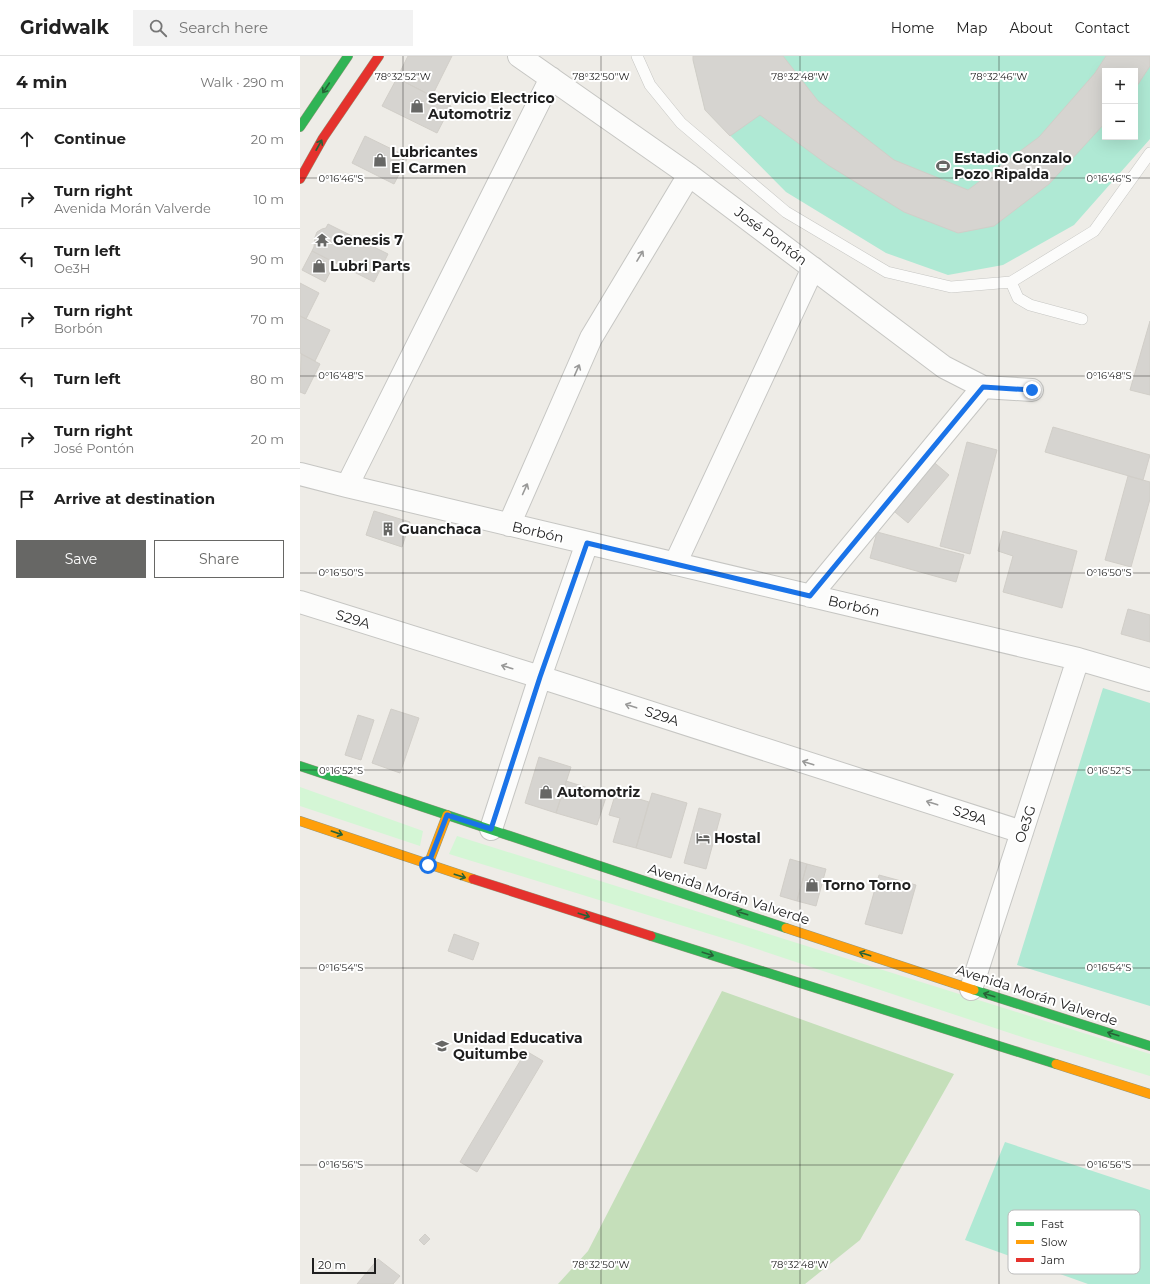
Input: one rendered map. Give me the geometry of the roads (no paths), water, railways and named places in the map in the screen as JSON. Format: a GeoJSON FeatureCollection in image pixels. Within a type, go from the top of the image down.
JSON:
{"type":"FeatureCollection","features":[{"type":"Feature","properties":{"kind":"main road"},"geometry":{"type":"LineString","coordinates":[[300,127],[348,56]]}},
{"type":"Feature","properties":{"kind":"main road"},"geometry":{"type":"LineString","coordinates":[[300,179],[323,138],[379,56]]}},
{"type":"Feature","properties":{"kind":"main road","name":"Avenida Morán Valverde"},"geometry":{"type":"LineString","coordinates":[[300,766],[972,989],[1150,1046]]}},
{"type":"Feature","properties":{"kind":"main road"},"geometry":{"type":"LineString","coordinates":[[428,865],[447,815]]}},
{"type":"Feature","properties":{"kind":"main road"},"geometry":{"type":"LineString","coordinates":[[300,821],[428,865],[1150,1094]]}},
{"type":"Feature","properties":{"kind":"street","name":"José Pontón"},"geometry":{"type":"LineString","coordinates":[[519,56],[689,175],[944,368],[983,387],[1032,390]]}},
{"type":"Feature","properties":{"kind":"street"},"geometry":{"type":"LineString","coordinates":[[347,486],[551,78]]}},
{"type":"Feature","properties":{"kind":"street"},"geometry":{"type":"LineString","coordinates":[[509,525],[591,338],[689,175]]}},
{"type":"Feature","properties":{"kind":"street"},"geometry":{"type":"LineString","coordinates":[[675,564],[813,268]]}},
{"type":"Feature","properties":{"kind":"street"},"geometry":{"type":"LineString","coordinates":[[810,596],[983,387]]}},
{"type":"Feature","properties":{"kind":"street","name":"Borbón"},"geometry":{"type":"LineString","coordinates":[[300,474],[509,525],[1078,659],[1150,680]]}},
{"type":"Feature","properties":{"kind":"street"},"geometry":{"type":"LineString","coordinates":[[491,829],[540,677],[587,543]]}},
{"type":"Feature","properties":{"kind":"street","name":"S29A"},"geometry":{"type":"LineString","coordinates":[[300,602],[540,677],[1022,832]]}},
{"type":"Feature","properties":{"kind":"street","name":"Oe3G"},"geometry":{"type":"LineString","coordinates":[[972,989],[1078,659]]}},
{"type":"Feature","properties":{"kind":"lane"},"geometry":{"type":"LineString","coordinates":[[637,56],[650,85],[681,123],[786,212],[887,272],[951,286],[1011,282],[1094,232],[1150,153]]}},
{"type":"Feature","properties":{"kind":"lane"},"geometry":{"type":"LineString","coordinates":[[1011,282],[1018,298],[1030,305],[1082,319]]}},
{"type":"Feature","properties":{"kind":"place","name":"Servicio Electrico Automotriz"},"geometry":{"type":"Point","coordinates":[417,106]}},
{"type":"Feature","properties":{"kind":"place","name":"Lubricantes El Carmen"},"geometry":{"type":"Point","coordinates":[380,160]}},
{"type":"Feature","properties":{"kind":"place","name":"Estadio Gonzalo Pozo Ripalda"},"geometry":{"type":"Point","coordinates":[943,166]}},
{"type":"Feature","properties":{"kind":"place","name":"Genesis 7"},"geometry":{"type":"Point","coordinates":[322,240]}},
{"type":"Feature","properties":{"kind":"place","name":"Lubri Parts"},"geometry":{"type":"Point","coordinates":[319,266]}},
{"type":"Feature","properties":{"kind":"place","name":"Guanchaca"},"geometry":{"type":"Point","coordinates":[388,529]}},
{"type":"Feature","properties":{"kind":"place","name":"Automotriz"},"geometry":{"type":"Point","coordinates":[546,792]}},
{"type":"Feature","properties":{"kind":"place","name":"Hostal"},"geometry":{"type":"Point","coordinates":[703,838]}},
{"type":"Feature","properties":{"kind":"place","name":"Torno Torno"},"geometry":{"type":"Point","coordinates":[812,885]}},
{"type":"Feature","properties":{"kind":"place","name":"Unidad Educativa Quitumbe"},"geometry":{"type":"Point","coordinates":[442,1046]}}]}
